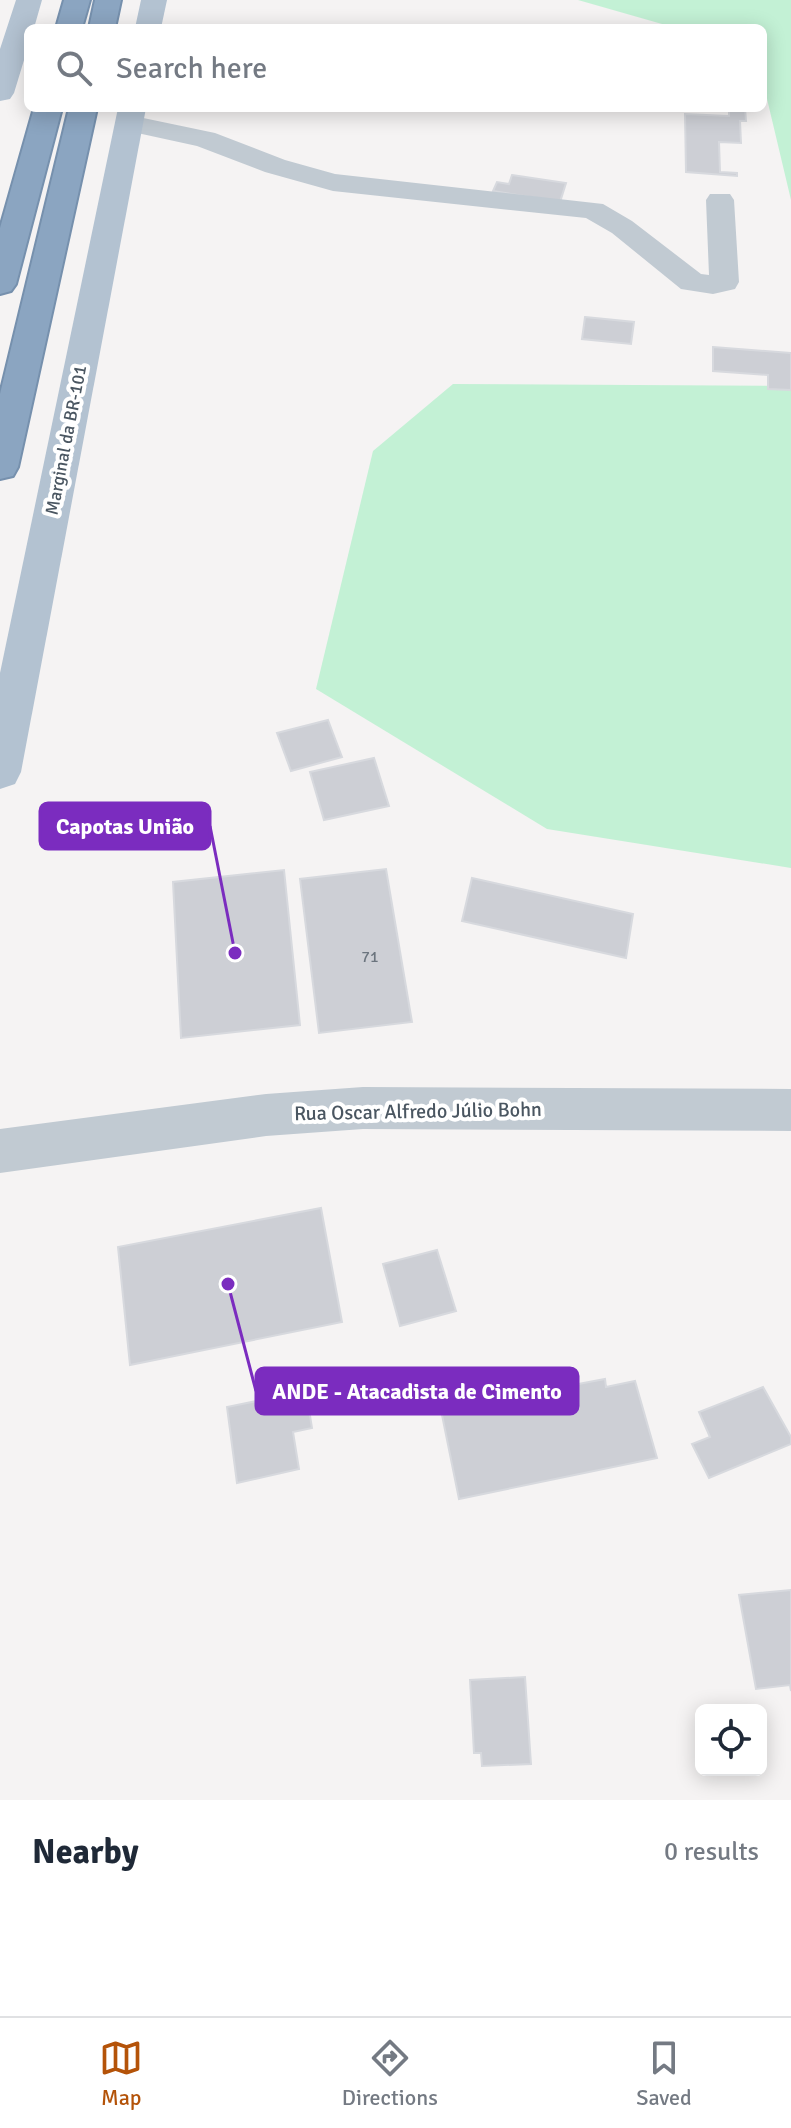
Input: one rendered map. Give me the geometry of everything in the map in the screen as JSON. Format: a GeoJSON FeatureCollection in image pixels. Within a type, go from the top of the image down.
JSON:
{"type":"FeatureCollection","features":[{"type":"Feature","properties":{"kind":"highway"},"geometry":{"type":"LineString","coordinates":[[70,24],[77,0]]}},
{"type":"Feature","properties":{"kind":"highway"},"geometry":{"type":"LineString","coordinates":[[103,24],[108,0]]}},
{"type":"Feature","properties":{"kind":"highway"},"geometry":{"type":"LineString","coordinates":[[0,284],[47,112]]}},
{"type":"Feature","properties":{"kind":"highway"},"geometry":{"type":"LineString","coordinates":[[0,467],[82,112]]}},
{"type":"Feature","properties":{"kind":"main road"},"geometry":{"type":"LineString","coordinates":[[0,93],[29,0]]}},
{"type":"Feature","properties":{"kind":"main road"},"geometry":{"type":"LineString","coordinates":[[149,24],[154,0]]}},
{"type":"Feature","properties":{"kind":"main road","name":"Marginal da BR-101"},"geometry":{"type":"LineString","coordinates":[[0,772],[131,116]]}},
{"type":"Feature","properties":{"kind":"street"},"geometry":{"type":"LineString","coordinates":[[131,116],[205,139],[275,166],[333,182],[593,210],[622,227],[692,282],[713,285],[724,282],[720,200]]}},
{"type":"Feature","properties":{"kind":"street","name":"Rua Oscar Alfredo Júlio Bohn"},"geometry":{"type":"LineString","coordinates":[[0,1151],[266,1115],[363,1108],[791,1110]]}},
{"type":"Feature","properties":{"kind":"green space"},"geometry":{"type":"Polygon","coordinates":[[[578,0],[791,0],[791,200],[767,99],[767,24],[662,24],[578,0]]]}},
{"type":"Feature","properties":{"kind":"green space"},"geometry":{"type":"Polygon","coordinates":[[[453,384],[791,386],[791,868],[547,829],[316,689],[373,451],[453,384]]]}},
{"type":"Feature","properties":{"kind":"building"},"geometry":{"type":"Polygon","coordinates":[[[729,112],[745,112],[746,121],[740,121],[741,143],[719,142],[720,172],[737,173],[737,176],[686,172],[685,114],[729,116],[729,112]]]}},
{"type":"Feature","properties":{"kind":"building"},"geometry":{"type":"Polygon","coordinates":[[[512,175],[566,183],[560,202],[493,191],[497,182],[509,184],[512,175]]]}},
{"type":"Feature","properties":{"kind":"building"},"geometry":{"type":"Polygon","coordinates":[[[585,317],[634,322],[631,344],[582,339],[585,317]]]}},
{"type":"Feature","properties":{"kind":"building"},"geometry":{"type":"Polygon","coordinates":[[[713,347],[791,353],[791,390],[768,389],[768,375],[713,371],[713,347]]]}},
{"type":"Feature","properties":{"kind":"building"},"geometry":{"type":"Polygon","coordinates":[[[328,720],[342,757],[291,771],[277,733],[328,720]]]}},
{"type":"Feature","properties":{"kind":"building"},"geometry":{"type":"Polygon","coordinates":[[[374,758],[389,806],[324,820],[310,772],[374,758]]]}},
{"type":"Feature","properties":{"kind":"building"},"geometry":{"type":"Polygon","coordinates":[[[386,869],[412,1022],[319,1033],[300,879],[386,869]]]}},
{"type":"Feature","properties":{"kind":"building"},"geometry":{"type":"Polygon","coordinates":[[[284,870],[300,1025],[181,1038],[173,882],[284,870]]]}},
{"type":"Feature","properties":{"kind":"building"},"geometry":{"type":"Polygon","coordinates":[[[472,878],[633,914],[626,958],[462,921],[472,878]]]}},
{"type":"Feature","properties":{"kind":"building"},"geometry":{"type":"Polygon","coordinates":[[[321,1208],[342,1322],[130,1365],[118,1247],[321,1208]]]}},
{"type":"Feature","properties":{"kind":"building"},"geometry":{"type":"Polygon","coordinates":[[[437,1250],[456,1311],[400,1326],[383,1264],[437,1250]]]}},
{"type":"Feature","properties":{"kind":"building"},"geometry":{"type":"Polygon","coordinates":[[[605,1379],[606,1387],[635,1381],[657,1458],[459,1499],[441,1410],[605,1379]]]}},
{"type":"Feature","properties":{"kind":"building"},"geometry":{"type":"Polygon","coordinates":[[[763,1387],[791,1437],[791,1444],[709,1478],[692,1444],[710,1437],[699,1412],[763,1387]]]}},
{"type":"Feature","properties":{"kind":"building"},"geometry":{"type":"Polygon","coordinates":[[[306,1391],[312,1428],[293,1432],[299,1469],[237,1483],[227,1407],[306,1391]]]}},
{"type":"Feature","properties":{"kind":"building"},"geometry":{"type":"Polygon","coordinates":[[[791,1590],[791,1691],[790,1685],[756,1689],[739,1595],[791,1590]]]}},
{"type":"Feature","properties":{"kind":"building"},"geometry":{"type":"Polygon","coordinates":[[[525,1677],[531,1764],[482,1766],[481,1753],[474,1753],[470,1680],[525,1677]]]}},
{"type":"Feature","properties":{"kind":"place","name":"Capotas União"},"geometry":{"type":"Point","coordinates":[235,953]}},
{"type":"Feature","properties":{"kind":"place","name":"ANDE - Atacadista de Cimento"},"geometry":{"type":"Point","coordinates":[228,1284]}}]}
